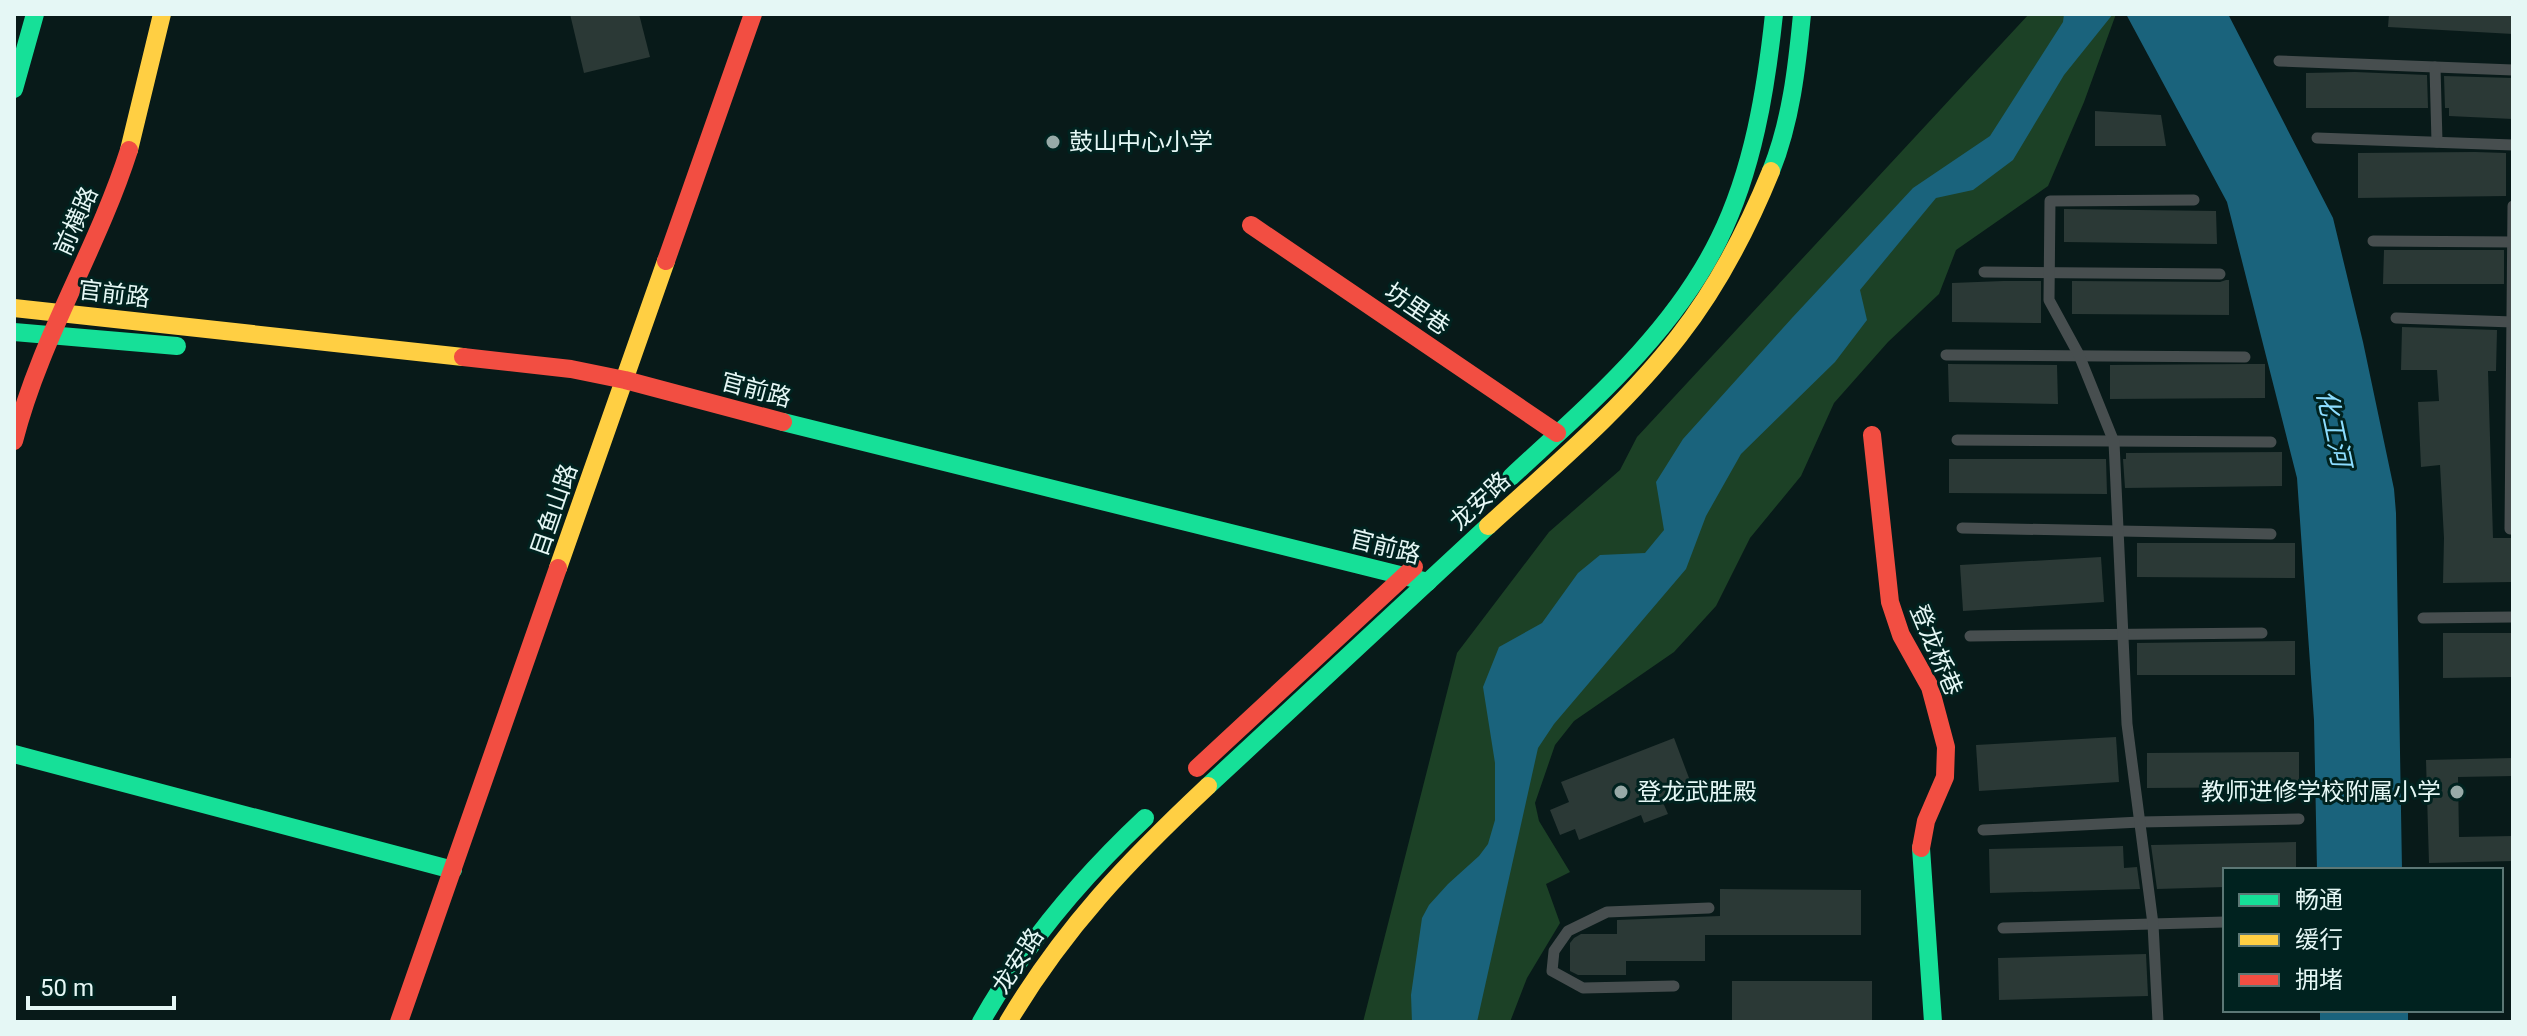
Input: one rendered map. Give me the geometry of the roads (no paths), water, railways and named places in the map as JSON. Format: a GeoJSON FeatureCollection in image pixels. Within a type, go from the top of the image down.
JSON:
{"type":"FeatureCollection","features":[{"type":"Feature","properties":{"kind":"main road","name":"前横路"},"geometry":{"type":"LineString","coordinates":[[14,441],[32,375],[102,224],[124,168],[146,92],[162,14]]}},
{"type":"Feature","properties":{"kind":"main road","name":"目鱼山路"},"geometry":{"type":"LineString","coordinates":[[399,1022],[753,14]]}},
{"type":"Feature","properties":{"kind":"main road","name":"龙安路"},"geometry":{"type":"LineString","coordinates":[[1494,492],[1645,345],[1687,291],[1719,238],[1734,200],[1755,124],[1774,14]]}},
{"type":"Feature","properties":{"kind":"main road","name":"龙安路"},"geometry":{"type":"LineString","coordinates":[[1008,1022],[1052,951],[1144,846],[1645,377],[1687,327],[1707,299],[1741,239],[1773,166],[1783,136],[1793,86],[1802,14]]}},
{"type":"Feature","properties":{"kind":"main road"},"geometry":{"type":"LineString","coordinates":[[14,89],[30,22]]}},
{"type":"Feature","properties":{"kind":"main road","name":"坊里巷"},"geometry":{"type":"LineString","coordinates":[[1251,225],[1557,433]]}},
{"type":"Feature","properties":{"kind":"main road","name":"官前路"},"geometry":{"type":"LineString","coordinates":[[14,308],[571,369],[1428,582]]}},
{"type":"Feature","properties":{"kind":"main road","name":"官前路"},"geometry":{"type":"LineString","coordinates":[[14,332],[196,348]]}},
{"type":"Feature","properties":{"kind":"main road","name":"登龙桥巷"},"geometry":{"type":"LineString","coordinates":[[1872,435],[1891,607],[1904,643],[1932,693],[1947,757],[1944,784],[1926,817],[1921,842],[1933,1022]]}},
{"type":"Feature","properties":{"kind":"main road"},"geometry":{"type":"LineString","coordinates":[[1185,780],[1379,591],[1404,576],[1423,559]]}},
{"type":"Feature","properties":{"kind":"main road","name":"官前路"},"geometry":{"type":"LineString","coordinates":[[1379,591],[1411,599]]}},
{"type":"Feature","properties":{"kind":"main road"},"geometry":{"type":"LineString","coordinates":[[14,754],[453,870]]}},
{"type":"Feature","properties":{"kind":"main road","name":"龙安路"},"geometry":{"type":"LineString","coordinates":[[981,1022],[1054,912],[1110,850],[1163,801]]}},
{"type":"Feature","properties":{"kind":"lane"},"geometry":{"type":"LineString","coordinates":[[2279,61],[2513,70]]}},
{"type":"Feature","properties":{"kind":"lane"},"geometry":{"type":"LineString","coordinates":[[2435,67],[2437,142]]}},
{"type":"Feature","properties":{"kind":"lane"},"geometry":{"type":"LineString","coordinates":[[2317,138],[2513,145]]}},
{"type":"Feature","properties":{"kind":"lane"},"geometry":{"type":"LineString","coordinates":[[2158,1022],[2153,924],[2127,724],[2114,442],[2079,355],[2049,300],[2050,201],[2194,200]]}},
{"type":"Feature","properties":{"kind":"lane"},"geometry":{"type":"LineString","coordinates":[[2513,206],[2510,529],[2513,529]]}},
{"type":"Feature","properties":{"kind":"lane"},"geometry":{"type":"LineString","coordinates":[[2373,241],[2513,242]]}},
{"type":"Feature","properties":{"kind":"lane"},"geometry":{"type":"LineString","coordinates":[[1984,272],[2220,274]]}},
{"type":"Feature","properties":{"kind":"lane"},"geometry":{"type":"LineString","coordinates":[[2396,318],[2512,322]]}},
{"type":"Feature","properties":{"kind":"lane"},"geometry":{"type":"LineString","coordinates":[[1946,355],[2245,357]]}},
{"type":"Feature","properties":{"kind":"lane"},"geometry":{"type":"LineString","coordinates":[[1957,440],[2271,442]]}},
{"type":"Feature","properties":{"kind":"lane"},"geometry":{"type":"LineString","coordinates":[[1962,528],[2271,534]]}},
{"type":"Feature","properties":{"kind":"lane"},"geometry":{"type":"LineString","coordinates":[[2423,618],[2513,617]]}},
{"type":"Feature","properties":{"kind":"lane"},"geometry":{"type":"LineString","coordinates":[[1970,636],[2262,633]]}},
{"type":"Feature","properties":{"kind":"lane"},"geometry":{"type":"LineString","coordinates":[[1983,830],[2140,822],[2299,819]]}},
{"type":"Feature","properties":{"kind":"lane"},"geometry":{"type":"LineString","coordinates":[[1674,986],[1583,988],[1552,971],[1554,951],[1568,931],[1607,912],[1709,908]]}},
{"type":"Feature","properties":{"kind":"lane"},"geometry":{"type":"LineString","coordinates":[[2003,928],[2223,922]]}},
{"type":"Feature","properties":{"kind":"water"},"geometry":{"type":"Polygon","coordinates":[[[2064,14],[2113,14],[2064,75],[2013,160],[1973,190],[1936,198],[1860,290],[1867,320],[1835,362],[1741,454],[1706,516],[1686,569],[1554,724],[1538,748],[1477,1022],[1412,1022],[1411,995],[1422,918],[1429,905],[1488,844],[1495,820],[1495,763],[1483,687],[1499,647],[1542,623],[1578,573],[1600,555],[1645,553],[1664,530],[1656,482],[1683,439],[1913,188],[1990,136],[2063,22],[2064,14]]]}},
{"type":"Feature","properties":{"kind":"water","name":"化工河"},"geometry":{"type":"Polygon","coordinates":[[[2126,14],[2228,14],[2333,218],[2394,489],[2402,868],[2317,868],[2314,720],[2297,478],[2227,202],[2126,14]]]}},
{"type":"Feature","properties":{"kind":"water"},"geometry":{"type":"Polygon","coordinates":[[[2320,1012],[2408,1012],[2408,1022],[2320,1022],[2320,1012]]]}},
{"type":"Feature","properties":{"kind":"place","name":"鼓山中心小学"},"geometry":{"type":"Point","coordinates":[1053,142]}},
{"type":"Feature","properties":{"kind":"place","name":"登龙武胜殿"},"geometry":{"type":"Point","coordinates":[1621,792]}},
{"type":"Feature","properties":{"kind":"place","name":"教师进修学校附属小学"},"geometry":{"type":"Point","coordinates":[2457,792]}}]}
